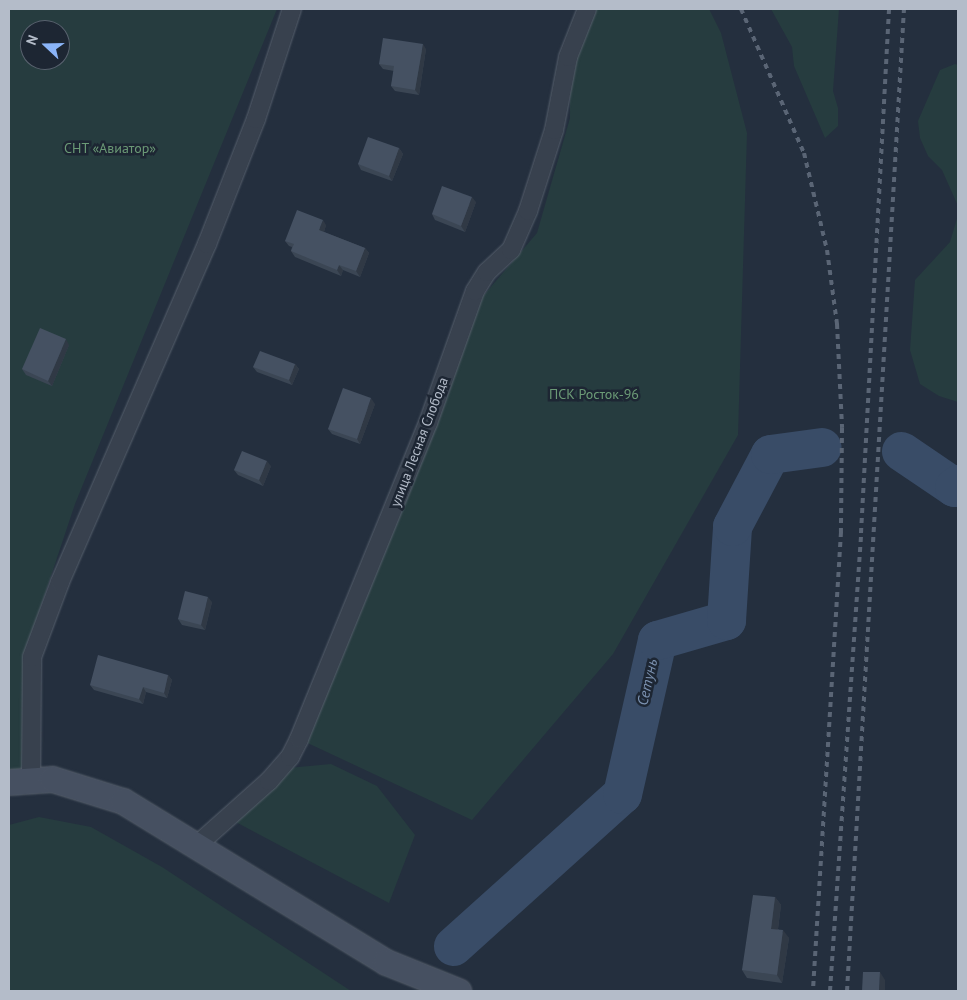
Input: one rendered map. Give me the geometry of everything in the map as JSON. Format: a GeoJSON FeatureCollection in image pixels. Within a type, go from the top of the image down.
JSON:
{"type":"FeatureCollection","features":[{"type":"Feature","properties":{"kind":"main road"},"geometry":{"type":"LineString","coordinates":[[20,780],[72,783],[123,801],[386,962],[458,991]]}},
{"type":"Feature","properties":{"kind":"street"},"geometry":{"type":"LineString","coordinates":[[20,780],[32,656],[60,582],[210,235],[256,119],[292,9]]}},
{"type":"Feature","properties":{"kind":"street","name":"улица Лесная Слобода"},"geometry":{"type":"LineString","coordinates":[[196,846],[269,781],[290,757],[299,739],[428,423],[475,291],[487,272],[511,250],[528,211],[554,130],[568,57],[587,9]]}},
{"type":"Feature","properties":{"kind":"green space","name":"СНТ «Авиатор»"},"geometry":{"type":"Polygon","coordinates":[[[9,9],[277,9],[75,504],[26,651],[31,778],[9,782],[9,9]]]}},
{"type":"Feature","properties":{"kind":"green space","name":"ПСК Росток-96"},"geometry":{"type":"Polygon","coordinates":[[[589,9],[709,9],[721,33],[747,133],[738,435],[613,654],[472,820],[299,739],[472,309],[537,233],[570,118],[570,75],[589,9]]]}},
{"type":"Feature","properties":{"kind":"green space"},"geometry":{"type":"Polygon","coordinates":[[[771,9],[839,9],[833,91],[838,108],[838,126],[825,138],[794,66],[792,47],[771,9]]]}},
{"type":"Feature","properties":{"kind":"green space"},"geometry":{"type":"Polygon","coordinates":[[[955,64],[958,65],[958,206],[942,170],[928,156],[920,138],[918,121],[940,70],[955,64]]]}},
{"type":"Feature","properties":{"kind":"green space"},"geometry":{"type":"Polygon","coordinates":[[[958,215],[958,402],[939,396],[920,384],[910,350],[915,280],[950,242],[958,215]]]}},
{"type":"Feature","properties":{"kind":"green space"},"geometry":{"type":"Polygon","coordinates":[[[331,764],[377,786],[415,835],[389,903],[232,820],[288,768],[331,764]]]}},
{"type":"Feature","properties":{"kind":"green space"},"geometry":{"type":"Polygon","coordinates":[[[39,817],[91,827],[162,867],[351,991],[9,991],[9,825],[39,817]]]}},
{"type":"Feature","properties":{"kind":"building"},"geometry":{"type":"Polygon","coordinates":[[[383,38],[423,44],[415,90],[391,86],[394,66],[379,64],[383,38]]]}},
{"type":"Feature","properties":{"kind":"building"},"geometry":{"type":"Polygon","coordinates":[[[368,137],[399,148],[389,176],[358,164],[368,137]]]}},
{"type":"Feature","properties":{"kind":"building"},"geometry":{"type":"Polygon","coordinates":[[[442,186],[472,197],[461,226],[432,214],[442,186]]]}},
{"type":"Feature","properties":{"kind":"building"},"geometry":{"type":"Polygon","coordinates":[[[297,210],[323,220],[319,230],[365,248],[356,271],[339,265],[337,270],[291,251],[294,244],[285,241],[297,210]]]}},
{"type":"Feature","properties":{"kind":"building"},"geometry":{"type":"Polygon","coordinates":[[[40,328],[66,339],[48,381],[22,369],[40,328]]]}},
{"type":"Feature","properties":{"kind":"building"},"geometry":{"type":"Polygon","coordinates":[[[260,351],[295,364],[289,380],[253,367],[260,351]]]}},
{"type":"Feature","properties":{"kind":"building"},"geometry":{"type":"Polygon","coordinates":[[[343,388],[371,398],[357,439],[328,429],[343,388]]]}},
{"type":"Feature","properties":{"kind":"building"},"geometry":{"type":"Polygon","coordinates":[[[242,451],[267,461],[259,480],[234,470],[242,451]]]}},
{"type":"Feature","properties":{"kind":"building"},"geometry":{"type":"Polygon","coordinates":[[[185,591],[208,597],[201,625],[178,619],[185,591]]]}},
{"type":"Feature","properties":{"kind":"building"},"geometry":{"type":"Polygon","coordinates":[[[98,655],[168,675],[164,693],[143,687],[139,699],[90,685],[98,655]]]}},
{"type":"Feature","properties":{"kind":"building"},"geometry":{"type":"Polygon","coordinates":[[[753,895],[775,897],[771,929],[783,930],[777,975],[742,970],[753,895]]]}},
{"type":"Feature","properties":{"kind":"building"},"geometry":{"type":"Polygon","coordinates":[[[863,972],[880,972],[879,991],[862,991],[863,972]]]}},
{"type":"Feature","properties":{"kind":"waterway","name":"Сетунь"},"geometry":{"type":"LineString","coordinates":[[453,946],[622,794],[657,640],[726,620],[732,526],[770,454],[822,447]]}},
{"type":"Feature","properties":{"kind":"waterway","name":"Сетунь"},"geometry":{"type":"LineString","coordinates":[[901,451],[954,487],[958,484]]}},
{"type":"Feature","properties":{"kind":"railway"},"geometry":{"type":"LineString","coordinates":[[741,9],[804,153],[827,250],[837,324],[842,428],[841,532],[813,991]]}},
{"type":"Feature","properties":{"kind":"railway"},"geometry":{"type":"LineString","coordinates":[[830,991],[861,533],[889,9]]}},
{"type":"Feature","properties":{"kind":"railway"},"geometry":{"type":"LineString","coordinates":[[847,991],[904,9]]}}]}
